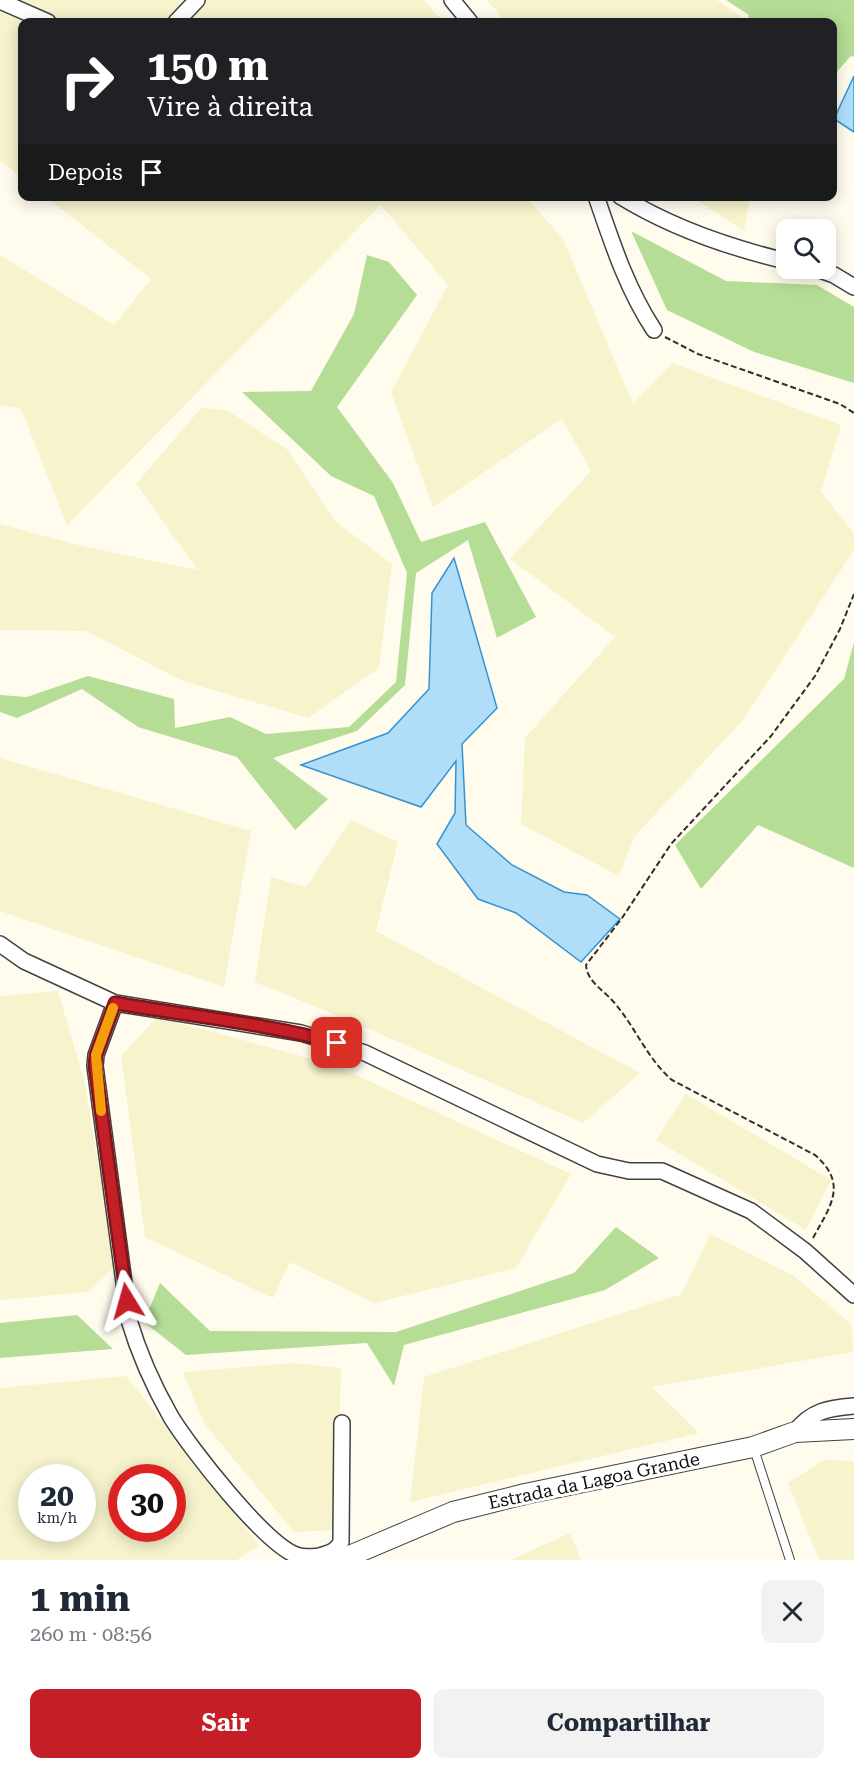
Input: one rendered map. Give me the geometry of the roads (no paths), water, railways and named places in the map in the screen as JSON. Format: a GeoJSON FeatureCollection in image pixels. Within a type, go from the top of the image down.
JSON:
{"type":"FeatureCollection","features":[{"type":"Feature","properties":{"kind":"street"},"geometry":{"type":"LineString","coordinates":[[180,18],[197,0]]}},
{"type":"Feature","properties":{"kind":"street"},"geometry":{"type":"LineString","coordinates":[[452,0],[467,18]]}},
{"type":"Feature","properties":{"kind":"street"},"geometry":{"type":"LineString","coordinates":[[0,1],[39,18]]}},
{"type":"Feature","properties":{"kind":"street"},"geometry":{"type":"LineString","coordinates":[[598,201],[619,263],[640,308],[654,330]]}},
{"type":"Feature","properties":{"kind":"street"},"geometry":{"type":"LineString","coordinates":[[629,201],[681,229],[746,252],[776,259]]}},
{"type":"Feature","properties":{"kind":"street"},"geometry":{"type":"LineString","coordinates":[[836,276],[854,287]]}},
{"type":"Feature","properties":{"kind":"street"},"geometry":{"type":"LineString","coordinates":[[0,944],[24,961],[115,1003],[301,1033],[365,1053],[597,1164],[628,1170],[662,1171],[750,1211],[805,1251],[854,1294]]}},
{"type":"Feature","properties":{"kind":"street"},"geometry":{"type":"LineString","coordinates":[[115,1003],[96,1055],[95,1066],[111,1192],[129,1320],[144,1361],[170,1415],[203,1464],[255,1521],[287,1550],[306,1557],[332,1552],[341,1542],[342,1423]]}},
{"type":"Feature","properties":{"kind":"street"},"geometry":{"type":"LineString","coordinates":[[795,1432],[805,1419],[816,1412],[854,1406]]}},
{"type":"Feature","properties":{"kind":"street","name":"Estrada da Lagoa Grande"},"geometry":{"type":"LineString","coordinates":[[340,1560],[386,1538],[453,1512],[525,1494],[753,1447],[795,1432],[854,1429]]}},
{"type":"Feature","properties":{"kind":"lane"},"geometry":{"type":"LineString","coordinates":[[753,1447],[790,1560]]}},
{"type":"Feature","properties":{"kind":"water"},"geometry":{"type":"Polygon","coordinates":[[[854,76],[854,132],[837,121],[837,113],[854,76]]]}},
{"type":"Feature","properties":{"kind":"water"},"geometry":{"type":"Polygon","coordinates":[[[454,558],[497,708],[462,744],[466,825],[512,865],[564,892],[587,895],[620,919],[581,962],[516,913],[478,899],[437,844],[455,813],[456,761],[421,807],[301,765],[388,733],[429,689],[432,593],[454,558]]]}}]}
